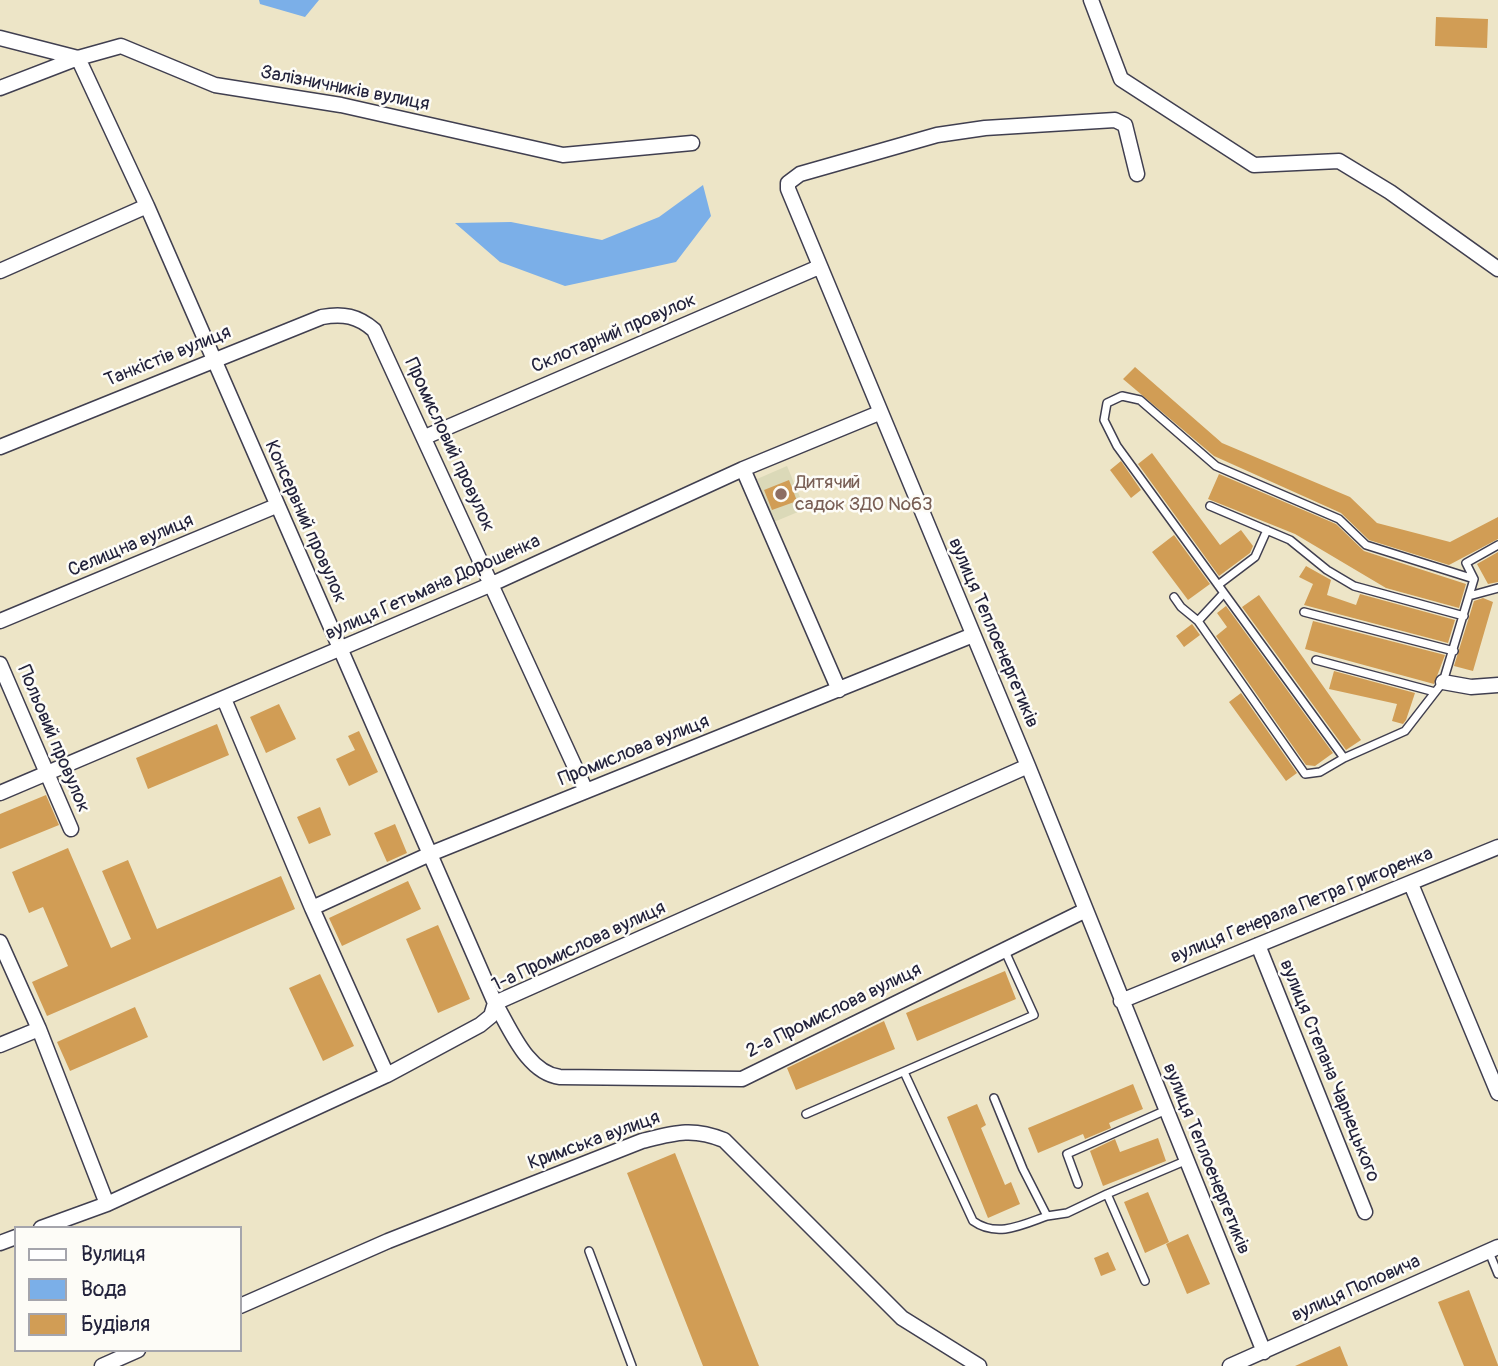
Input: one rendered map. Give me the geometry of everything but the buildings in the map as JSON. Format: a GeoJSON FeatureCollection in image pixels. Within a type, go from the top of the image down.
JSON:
{"type":"FeatureCollection","features":[{"type":"Feature","properties":{"kind":"street"},"geometry":{"type":"LineString","coordinates":[[1091,0],[1121,79],[1254,165],[1339,161],[1390,192],[1498,269]]}},
{"type":"Feature","properties":{"kind":"street","name":"Залізничників вулиця"},"geometry":{"type":"LineString","coordinates":[[0,38],[78,58],[121,46],[215,85],[341,105],[563,155],[692,143]]}},
{"type":"Feature","properties":{"kind":"street"},"geometry":{"type":"LineString","coordinates":[[0,88],[78,58]]}},
{"type":"Feature","properties":{"kind":"street","name":"Консервний провулок"},"geometry":{"type":"LineString","coordinates":[[78,58],[147,206],[495,1003]]}},
{"type":"Feature","properties":{"kind":"street","name":"вулиця Теплоенергетиків"},"geometry":{"type":"LineString","coordinates":[[1137,174],[1125,125],[1115,120],[985,128],[937,135],[857,155],[800,174],[788,183],[789,198],[1028,766],[1164,1111],[1264,1352]]}},
{"type":"Feature","properties":{"kind":"street"},"geometry":{"type":"LineString","coordinates":[[0,271],[147,206]]}},
{"type":"Feature","properties":{"kind":"street","name":"Склотарний провулок"},"geometry":{"type":"LineString","coordinates":[[425,437],[819,267]]}},
{"type":"Feature","properties":{"kind":"street","name":"Танкістів вулиця"},"geometry":{"type":"LineString","coordinates":[[0,447],[322,317],[353,317]]}},
{"type":"Feature","properties":{"kind":"street","name":"Промисловий провулок"},"geometry":{"type":"LineString","coordinates":[[353,317],[374,330],[586,791]]}},
{"type":"Feature","properties":{"kind":"street","name":"вулиця Гетьмана Дорошенка"},"geometry":{"type":"LineString","coordinates":[[0,793],[340,650],[743,469],[879,413]]}},
{"type":"Feature","properties":{"kind":"street"},"geometry":{"type":"LineString","coordinates":[[743,469],[839,690]]}},
{"type":"Feature","properties":{"kind":"street","name":"Селищна вулиця"},"geometry":{"type":"LineString","coordinates":[[0,621],[276,506]]}},
{"type":"Feature","properties":{"kind":"street","name":"Промислова вулиця"},"geometry":{"type":"LineString","coordinates":[[312,908],[430,855],[973,635]]}},
{"type":"Feature","properties":{"kind":"street","name":"Польовий провулок"},"geometry":{"type":"LineString","coordinates":[[0,664],[71,830]]}},
{"type":"Feature","properties":{"kind":"street"},"geometry":{"type":"LineString","coordinates":[[1439,687],[1498,685]]}},
{"type":"Feature","properties":{"kind":"street"},"geometry":{"type":"LineString","coordinates":[[224,699],[312,908],[387,1075]]}},
{"type":"Feature","properties":{"kind":"street","name":"1-а Промислова вулиця"},"geometry":{"type":"LineString","coordinates":[[46,1226],[107,1204],[387,1075],[480,1025],[491,1016],[495,1003],[1028,766]]}},
{"type":"Feature","properties":{"kind":"street","name":"вулиця Генерала Петра Григоренка"},"geometry":{"type":"LineString","coordinates":[[1121,1001],[1498,847]]}},
{"type":"Feature","properties":{"kind":"street"},"geometry":{"type":"LineString","coordinates":[[1410,884],[1493,1066],[1498,1093]]}},
{"type":"Feature","properties":{"kind":"street","name":"2-а Промислова вулиця"},"geometry":{"type":"LineString","coordinates":[[495,1003],[532,1063],[552,1076],[742,1079],[1086,910]]}},
{"type":"Feature","properties":{"kind":"street"},"geometry":{"type":"LineString","coordinates":[[0,942],[39,1029],[107,1204]]}},
{"type":"Feature","properties":{"kind":"street","name":"вулиця Степана Чарнецького"},"geometry":{"type":"LineString","coordinates":[[1258,945],[1365,1212]]}},
{"type":"Feature","properties":{"kind":"street"},"geometry":{"type":"LineString","coordinates":[[0,1045],[39,1029]]}},
{"type":"Feature","properties":{"kind":"street","name":"Кримська вулиця"},"geometry":{"type":"LineString","coordinates":[[242,1305],[388,1241],[642,1141],[677,1132],[703,1131],[724,1140],[902,1318],[979,1366]]}},
{"type":"Feature","properties":{"kind":"street","name":"вулиця Поповича"},"geometry":{"type":"LineString","coordinates":[[1230,1366],[1493,1249]]}},
{"type":"Feature","properties":{"kind":"street"},"geometry":{"type":"LineString","coordinates":[[102,1366],[134,1352]]}},
{"type":"Feature","properties":{"kind":"lane"},"geometry":{"type":"LineString","coordinates":[[1344,758],[1117,446],[1104,420],[1107,403],[1122,396],[1140,400],[1216,466],[1339,519],[1366,545],[1474,579]]}},
{"type":"Feature","properties":{"kind":"lane"},"geometry":{"type":"LineString","coordinates":[[1210,506],[1290,540],[1327,570],[1354,586],[1464,615]]}},
{"type":"Feature","properties":{"kind":"lane"},"geometry":{"type":"LineString","coordinates":[[1218,585],[1255,557],[1266,530]]}},
{"type":"Feature","properties":{"kind":"lane"},"geometry":{"type":"LineString","coordinates":[[1174,597],[1181,607],[1198,621],[1305,774],[1320,772],[1344,758],[1405,731],[1439,687],[1454,651],[1474,579],[1466,563],[1498,545]]}},
{"type":"Feature","properties":{"kind":"lane"},"geometry":{"type":"LineString","coordinates":[[1469,596],[1498,588]]}},
{"type":"Feature","properties":{"kind":"lane"},"geometry":{"type":"LineString","coordinates":[[1198,621],[1224,593]]}},
{"type":"Feature","properties":{"kind":"lane"},"geometry":{"type":"LineString","coordinates":[[1304,612],[1454,651]]}},
{"type":"Feature","properties":{"kind":"lane"},"geometry":{"type":"LineString","coordinates":[[1316,660],[1439,687]]}},
{"type":"Feature","properties":{"kind":"lane"},"geometry":{"type":"LineString","coordinates":[[806,1115],[1034,1015],[1004,949]]}},
{"type":"Feature","properties":{"kind":"lane"},"geometry":{"type":"LineString","coordinates":[[904,1072],[973,1221],[985,1227],[1004,1230],[1047,1216],[1067,1213],[1185,1161]]}},
{"type":"Feature","properties":{"kind":"lane"},"geometry":{"type":"LineString","coordinates":[[994,1098],[1023,1169],[1047,1216]]}},
{"type":"Feature","properties":{"kind":"lane"},"geometry":{"type":"LineString","coordinates":[[1078,1184],[1067,1154],[1164,1111]]}},
{"type":"Feature","properties":{"kind":"lane"},"geometry":{"type":"LineString","coordinates":[[1107,1194],[1145,1280]]}},
{"type":"Feature","properties":{"kind":"lane"},"geometry":{"type":"LineString","coordinates":[[1493,1249],[1498,1274]]}},
{"type":"Feature","properties":{"kind":"lane"},"geometry":{"type":"LineString","coordinates":[[590,1251],[632,1366]]}},
{"type":"Feature","properties":{"kind":"shaded area","name":"Дитячий садок ЗДО №63"},"geometry":{"type":"Polygon","coordinates":[[[787,466],[805,509],[774,522],[757,479],[787,466]]]}},
{"type":"Feature","properties":{"kind":"water"},"geometry":{"type":"Polygon","coordinates":[[[259,0],[319,0],[305,17],[260,4],[259,0]]]}},
{"type":"Feature","properties":{"kind":"water"},"geometry":{"type":"Polygon","coordinates":[[[703,185],[711,216],[676,262],[565,286],[500,262],[455,223],[511,222],[602,240],[659,217],[703,185]]]}},
{"type":"Feature","properties":{"kind":"place","name":"Дитячий садок ЗДО №63"},"geometry":{"type":"Point","coordinates":[781,494]}}]}
